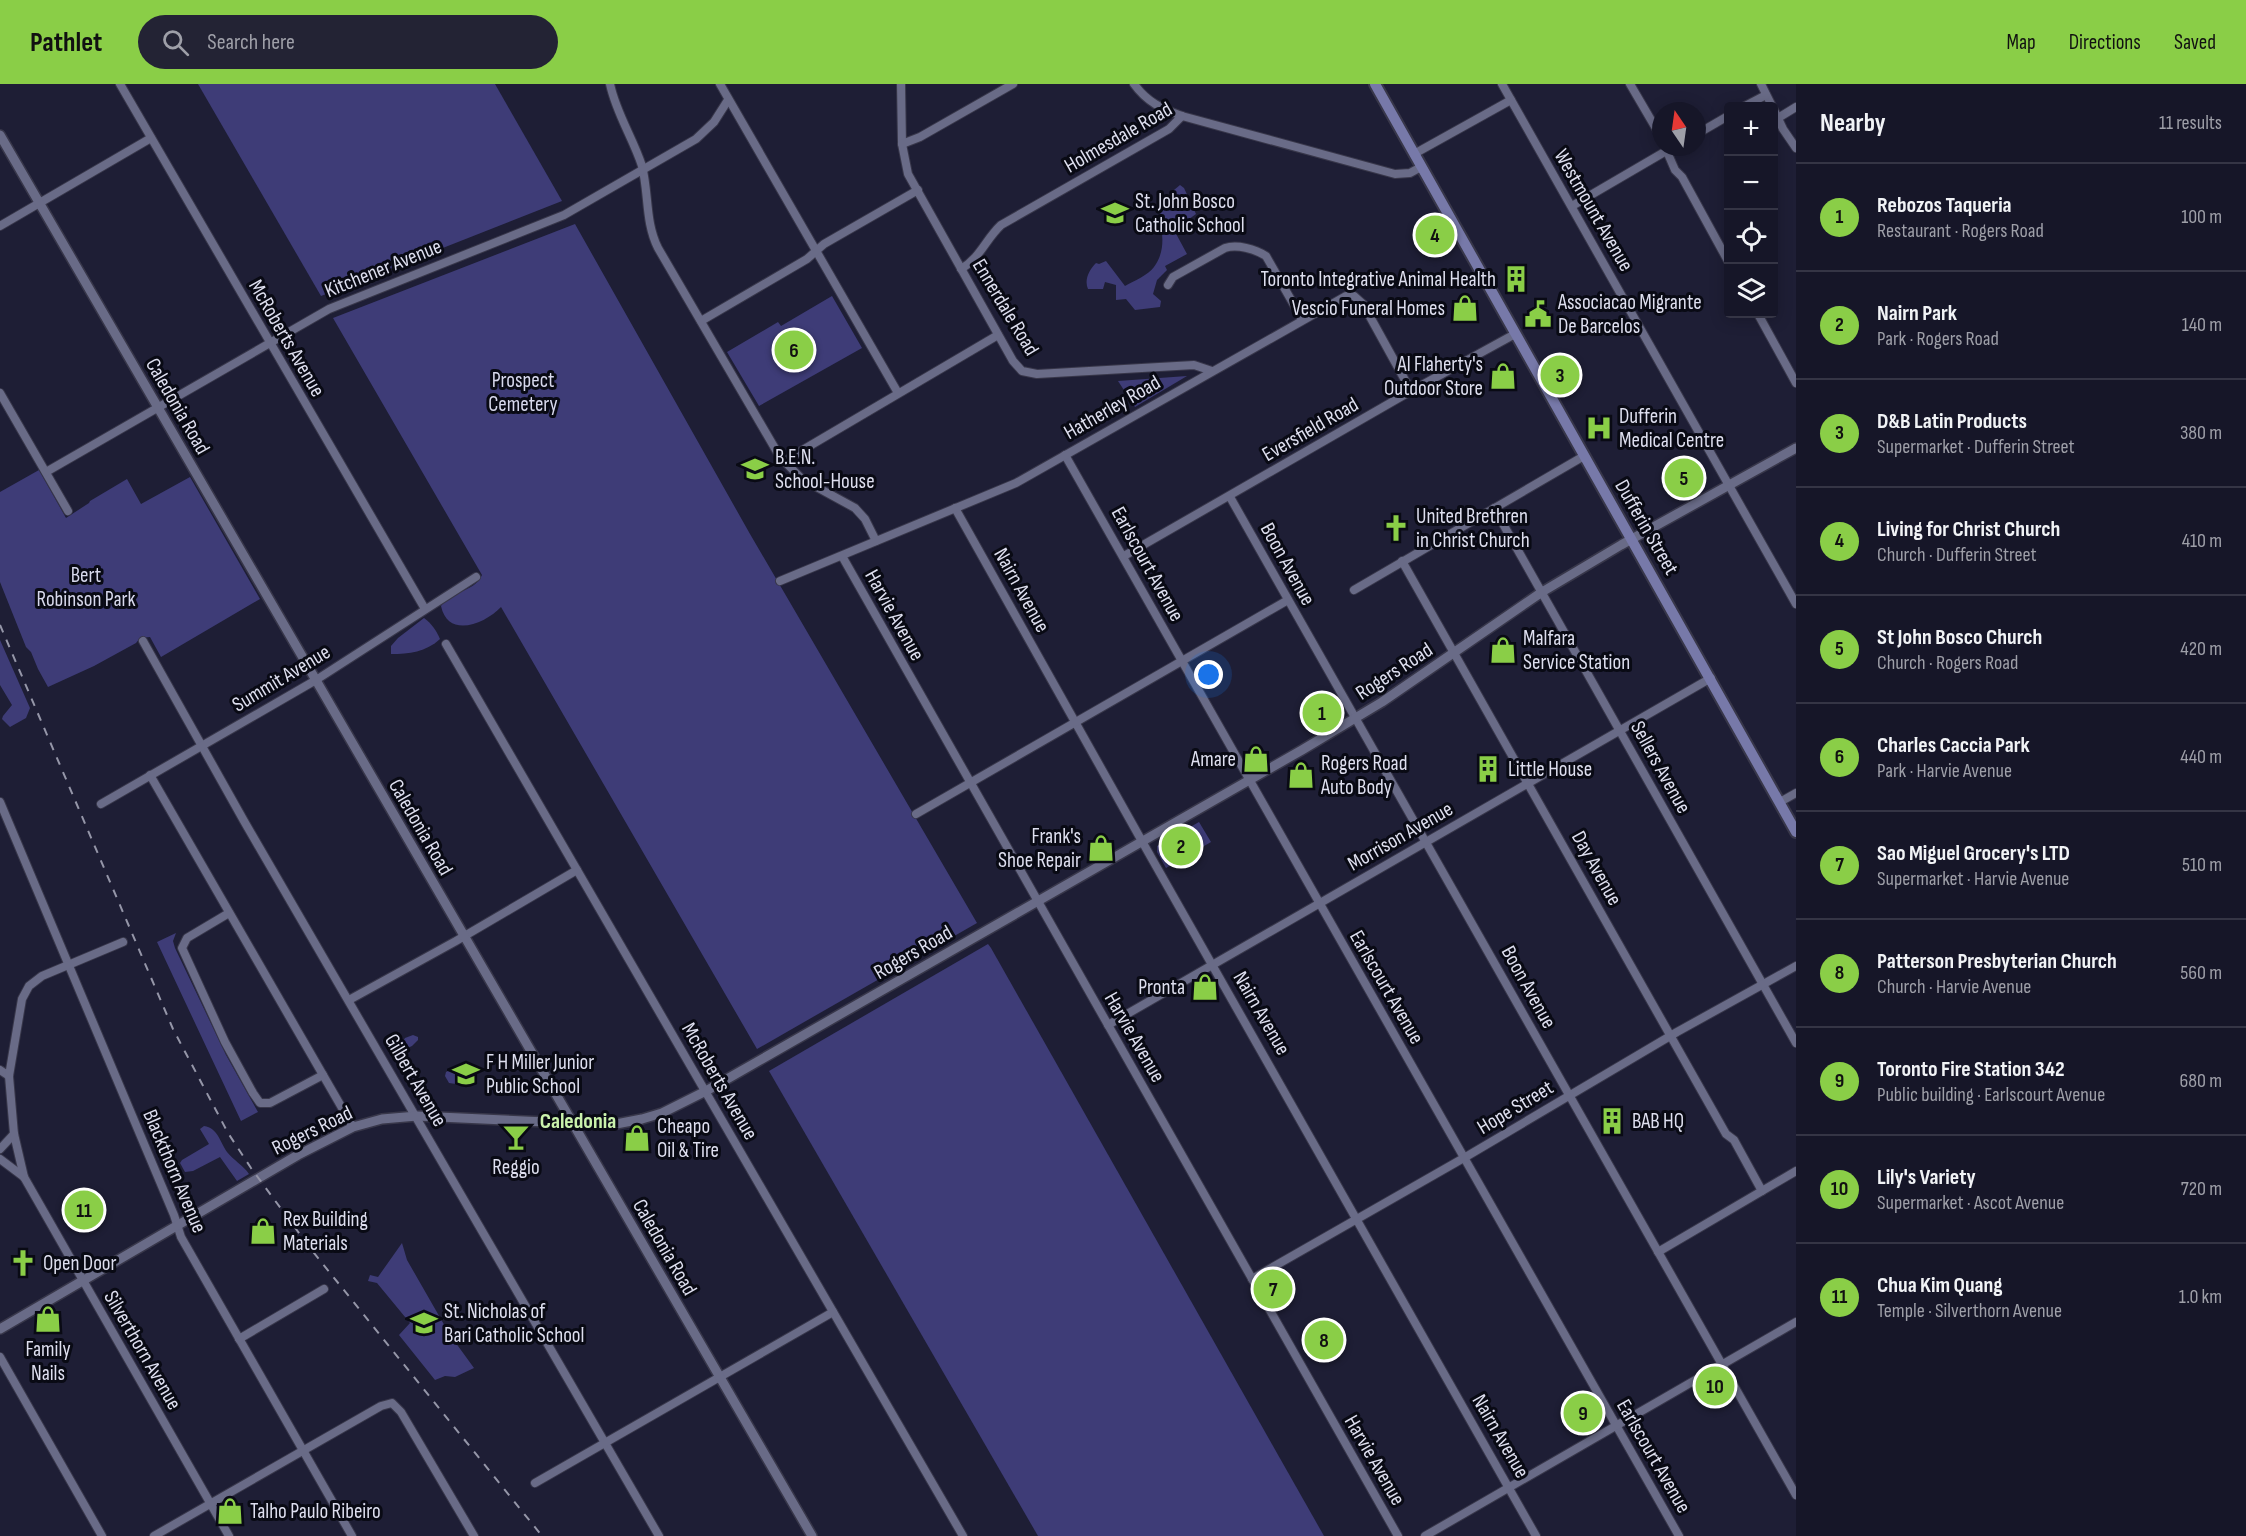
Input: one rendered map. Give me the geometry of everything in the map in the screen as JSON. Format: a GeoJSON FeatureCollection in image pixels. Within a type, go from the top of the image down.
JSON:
{"type":"FeatureCollection","features":[{"type":"Feature","properties":{"kind":"main road","name":"Dufferin Street"},"geometry":{"type":"LineString","coordinates":[[1375,84],[1796,832]]}},
{"type":"Feature","properties":{"kind":"street","name":"McRoberts Avenue"},"geometry":{"type":"LineString","coordinates":[[120,84],[424,609]]}},
{"type":"Feature","properties":{"kind":"street","name":"Harvie Avenue"},"geometry":{"type":"LineString","coordinates":[[610,84],[617,111],[643,170],[651,231],[658,248],[784,461],[802,479],[855,508],[865,519],[876,541]]}},
{"type":"Feature","properties":{"kind":"street"},"geometry":{"type":"LineString","coordinates":[[720,84],[898,393]]}},
{"type":"Feature","properties":{"kind":"street","name":"Ennerdale Road"},"geometry":{"type":"LineString","coordinates":[[901,84],[902,144],[905,165],[1013,361],[1022,371],[1029,373],[1194,365],[1212,371]]}},
{"type":"Feature","properties":{"kind":"street"},"geometry":{"type":"LineString","coordinates":[[902,144],[920,137],[1013,84]]}},
{"type":"Feature","properties":{"kind":"street"},"geometry":{"type":"LineString","coordinates":[[1134,84],[1150,102],[1163,110],[1182,116]]}},
{"type":"Feature","properties":{"kind":"street","name":"Westmount Avenue"},"geometry":{"type":"LineString","coordinates":[[1502,84],[1796,604]]}},
{"type":"Feature","properties":{"kind":"street"},"geometry":{"type":"LineString","coordinates":[[1629,84],[1652,122]]}},
{"type":"Feature","properties":{"kind":"street"},"geometry":{"type":"LineString","coordinates":[[1761,84],[1770,102]]}},
{"type":"Feature","properties":{"kind":"street"},"geometry":{"type":"LineString","coordinates":[[1753,102],[1766,95]]}},
{"type":"Feature","properties":{"kind":"street","name":"Kitchener Avenue"},"geometry":{"type":"LineString","coordinates":[[46,472],[268,342],[342,302],[554,220],[704,133],[728,100]]}},
{"type":"Feature","properties":{"kind":"street"},"geometry":{"type":"LineString","coordinates":[[1414,154],[1511,100]]}},
{"type":"Feature","properties":{"kind":"street"},"geometry":{"type":"LineString","coordinates":[[1796,107],[1778,118],[1796,148]]}},
{"type":"Feature","properties":{"kind":"street","name":"Holmesdale Road"},"geometry":{"type":"LineString","coordinates":[[961,269],[979,256],[987,241],[1001,225],[1169,129],[1182,116],[1395,174],[1410,173],[1422,167]]}},
{"type":"Feature","properties":{"kind":"street"},"geometry":{"type":"LineString","coordinates":[[1706,129],[1724,118]]}},
{"type":"Feature","properties":{"kind":"street","name":"Caledonia Road"},"geometry":{"type":"LineString","coordinates":[[0,135],[812,1536]]}},
{"type":"Feature","properties":{"kind":"street"},"geometry":{"type":"LineString","coordinates":[[0,226],[151,138]]}},
{"type":"Feature","properties":{"kind":"street"},"geometry":{"type":"LineString","coordinates":[[1572,206],[1655,156]]}},
{"type":"Feature","properties":{"kind":"street"},"geometry":{"type":"LineString","coordinates":[[1671,156],[1675,170],[1682,177],[1724,254]]}},
{"type":"Feature","properties":{"kind":"street"},"geometry":{"type":"LineString","coordinates":[[701,321],[817,252],[824,244],[918,190]]}},
{"type":"Feature","properties":{"kind":"street"},"geometry":{"type":"LineString","coordinates":[[1168,285],[1173,277],[1225,248],[1242,248],[1266,256],[1302,319]]}},
{"type":"Feature","properties":{"kind":"street","name":"Hatherley Road"},"geometry":{"type":"LineString","coordinates":[[780,581],[1016,483],[1346,296],[1357,297],[1363,304],[1411,391]]}},
{"type":"Feature","properties":{"kind":"street"},"geometry":{"type":"LineString","coordinates":[[1760,318],[1796,383]]}},
{"type":"Feature","properties":{"kind":"street"},"geometry":{"type":"LineString","coordinates":[[784,461],[998,334]]}},
{"type":"Feature","properties":{"kind":"street","name":"Eversfield Road"},"geometry":{"type":"LineString","coordinates":[[1124,556],[1515,334]]}},
{"type":"Feature","properties":{"kind":"street"},"geometry":{"type":"LineString","coordinates":[[0,393],[68,511]]}},
{"type":"Feature","properties":{"kind":"street","name":"Rogers Road"},"geometry":{"type":"LineString","coordinates":[[0,1329],[298,1155],[353,1127],[382,1119],[417,1116],[611,1125],[662,1113],[706,1091],[1143,843],[1356,718],[1542,592],[1796,448]]}},
{"type":"Feature","properties":{"kind":"street","name":"Earlscourt Avenue"},"geometry":{"type":"LineString","coordinates":[[1065,455],[1679,1536]]}},
{"type":"Feature","properties":{"kind":"street"},"geometry":{"type":"LineString","coordinates":[[1354,590],[1584,456]]}},
{"type":"Feature","properties":{"kind":"street","name":"Boon Avenue"},"geometry":{"type":"LineString","coordinates":[[1230,496],[1796,1495]]}},
{"type":"Feature","properties":{"kind":"street","name":"Nairn Avenue"},"geometry":{"type":"LineString","coordinates":[[956,508],[1536,1536]]}},
{"type":"Feature","properties":{"kind":"street","name":"Sellers Avenue"},"geometry":{"type":"LineString","coordinates":[[1494,508],[1796,1043]]}},
{"type":"Feature","properties":{"kind":"street","name":"Harvie Avenue"},"geometry":{"type":"LineString","coordinates":[[842,556],[1398,1536]]}},
{"type":"Feature","properties":{"kind":"street","name":"Day Avenue"},"geometry":{"type":"LineString","coordinates":[[1402,561],[1726,1134],[1734,1140],[1762,1191]]}},
{"type":"Feature","properties":{"kind":"street","name":"Summit Avenue"},"geometry":{"type":"LineString","coordinates":[[101,804],[316,680],[424,609],[476,578]]}},
{"type":"Feature","properties":{"kind":"street"},"geometry":{"type":"LineString","coordinates":[[915,814],[1288,600]]}},
{"type":"Feature","properties":{"kind":"street","name":"Gilbert Avenue"},"geometry":{"type":"LineString","coordinates":[[143,641],[543,1339],[659,1536]]}},
{"type":"Feature","properties":{"kind":"street","name":"McRoberts Avenue"},"geometry":{"type":"LineString","coordinates":[[446,644],[963,1536]]}},
{"type":"Feature","properties":{"kind":"street","name":"Morrison Avenue"},"geometry":{"type":"LineString","coordinates":[[1108,1025],[1711,678]]}},
{"type":"Feature","properties":{"kind":"street"},"geometry":{"type":"LineString","coordinates":[[150,775],[353,1127]]}},
{"type":"Feature","properties":{"kind":"street"},"geometry":{"type":"LineString","coordinates":[[1780,802],[1796,793]]}},
{"type":"Feature","properties":{"kind":"street","name":"Blackthorn Avenue"},"geometry":{"type":"LineString","coordinates":[[0,802],[2,813],[69,964],[181,1237],[352,1536]]}},
{"type":"Feature","properties":{"kind":"street"},"geometry":{"type":"LineString","coordinates":[[349,1000],[464,937],[577,870]]}},
{"type":"Feature","properties":{"kind":"street"},"geometry":{"type":"LineString","coordinates":[[229,913],[187,938],[182,948],[225,1042],[253,1093],[260,1103],[270,1104],[323,1075]]}},
{"type":"Feature","properties":{"kind":"street"},"geometry":{"type":"LineString","coordinates":[[24,1177],[14,1134],[9,1076],[20,1009],[26,992],[35,980],[123,942]]}},
{"type":"Feature","properties":{"kind":"street","name":"Hope Street"},"geometry":{"type":"LineString","coordinates":[[1252,1279],[1796,966]]}},
{"type":"Feature","properties":{"kind":"street"},"geometry":{"type":"LineString","coordinates":[[0,1070],[9,1076]]}},
{"type":"Feature","properties":{"kind":"street"},"geometry":{"type":"LineString","coordinates":[[0,1149],[14,1134]]}},
{"type":"Feature","properties":{"kind":"street","name":"Silverthorn Avenue"},"geometry":{"type":"LineString","coordinates":[[0,1159],[24,1177],[229,1536]]}},
{"type":"Feature","properties":{"kind":"street"},"geometry":{"type":"LineString","coordinates":[[1658,1252],[1796,1171]]}},
{"type":"Feature","properties":{"kind":"street"},"geometry":{"type":"LineString","coordinates":[[239,1339],[324,1289]]}},
{"type":"Feature","properties":{"kind":"street"},"geometry":{"type":"LineString","coordinates":[[535,1483],[833,1312]]}},
{"type":"Feature","properties":{"kind":"street"},"geometry":{"type":"LineString","coordinates":[[1425,1536],[1796,1322]]}},
{"type":"Feature","properties":{"kind":"street"},"geometry":{"type":"LineString","coordinates":[[0,1357],[102,1536]]}},
{"type":"Feature","properties":{"kind":"street"},"geometry":{"type":"LineString","coordinates":[[154,1536],[381,1406],[392,1403],[400,1412],[474,1536]]}},
{"type":"Feature","properties":{"kind":"green space"},"geometry":{"type":"Polygon","coordinates":[[[198,84],[495,84],[562,201],[321,296],[198,84]]]}},
{"type":"Feature","properties":{"kind":"green space"},"geometry":{"type":"Polygon","coordinates":[[[1180,185],[1184,188],[1196,214],[1174,230],[1187,254],[1165,266],[1167,270],[1157,280],[1153,294],[1161,301],[1160,307],[1135,310],[1126,299],[1116,300],[1116,285],[1105,282],[1103,289],[1088,289],[1088,275],[1096,263],[1106,261],[1125,286],[1154,267],[1162,249],[1160,216],[1163,202],[1180,185]]]}},
{"type":"Feature","properties":{"kind":"green space","name":"Prospect Cemetery"},"geometry":{"type":"Polygon","coordinates":[[[575,224],[750,534],[977,923],[757,1049],[501,607],[486,619],[468,625],[451,622],[445,616],[441,606],[445,601],[473,585],[482,575],[333,318],[575,224]]]}},
{"type":"Feature","properties":{"kind":"green space"},"geometry":{"type":"Polygon","coordinates":[[[832,296],[862,348],[759,406],[727,352],[778,322],[781,326],[832,296]]]}},
{"type":"Feature","properties":{"kind":"green space"},"geometry":{"type":"Polygon","coordinates":[[[1187,376],[1135,407],[1118,381],[1187,376]]]}},
{"type":"Feature","properties":{"kind":"green space","name":"Bert Robinson Park"},"geometry":{"type":"Polygon","coordinates":[[[39,470],[66,518],[127,479],[141,504],[190,477],[260,599],[161,657],[150,637],[140,638],[136,643],[94,666],[48,687],[31,652],[26,647],[0,582],[0,492],[39,470]]]}},
{"type":"Feature","properties":{"kind":"green space"},"geometry":{"type":"Polygon","coordinates":[[[424,618],[434,627],[440,639],[429,647],[417,651],[391,654],[391,646],[398,638],[424,618]]]}},
{"type":"Feature","properties":{"kind":"green space"},"geometry":{"type":"Polygon","coordinates":[[[0,640],[30,708],[26,718],[10,727],[2,719],[12,705],[0,685],[0,640]]]}},
{"type":"Feature","properties":{"kind":"green space"},"geometry":{"type":"Polygon","coordinates":[[[1199,822],[1211,842],[1166,868],[1157,852],[1157,846],[1199,822]]]}},
{"type":"Feature","properties":{"kind":"green space"},"geometry":{"type":"Polygon","coordinates":[[[176,933],[173,941],[175,948],[226,1055],[258,1112],[241,1121],[157,942],[176,933]]]}},
{"type":"Feature","properties":{"kind":"green space"},"geometry":{"type":"Polygon","coordinates":[[[988,944],[1324,1536],[1038,1536],[769,1071],[988,944]]]}},
{"type":"Feature","properties":{"kind":"green space"},"geometry":{"type":"Polygon","coordinates":[[[413,1035],[418,1037],[418,1040],[403,1050],[400,1046],[405,1038],[413,1035]]]}},
{"type":"Feature","properties":{"kind":"green space"},"geometry":{"type":"Polygon","coordinates":[[[455,1067],[461,1067],[472,1073],[470,1081],[463,1085],[449,1083],[445,1076],[446,1072],[455,1067]]]}},
{"type":"Feature","properties":{"kind":"green space"},"geometry":{"type":"Polygon","coordinates":[[[204,1126],[216,1132],[227,1152],[249,1174],[237,1181],[220,1157],[193,1171],[185,1172],[180,1163],[182,1160],[209,1144],[200,1129],[204,1126]]]}},
{"type":"Feature","properties":{"kind":"green space"},"geometry":{"type":"Polygon","coordinates":[[[402,1243],[407,1260],[450,1335],[474,1368],[455,1377],[445,1376],[435,1380],[399,1335],[410,1323],[377,1283],[368,1281],[370,1275],[378,1277],[402,1243]]]}},
{"type":"Feature","properties":{"kind":"railway"},"geometry":{"type":"LineString","coordinates":[[0,625],[173,1029],[228,1133],[310,1248],[542,1536]]}},
{"type":"Feature","properties":{"kind":"place","name":"St. John Bosco Catholic School"},"geometry":{"type":"Point","coordinates":[1115,213]}},
{"type":"Feature","properties":{"kind":"place","name":"Living for Christ Church"},"geometry":{"type":"Point","coordinates":[1435,235]}},
{"type":"Feature","properties":{"kind":"place","name":"Toronto Integrative Animal Health"},"geometry":{"type":"Point","coordinates":[1516,279]}},
{"type":"Feature","properties":{"kind":"place","name":"Vescio Funeral Homes"},"geometry":{"type":"Point","coordinates":[1465,308]}},
{"type":"Feature","properties":{"kind":"place","name":"Associacao Migrante De Barcelos"},"geometry":{"type":"Point","coordinates":[1538,314]}},
{"type":"Feature","properties":{"kind":"place","name":"Charles Caccia Park"},"geometry":{"type":"Point","coordinates":[794,350]}},
{"type":"Feature","properties":{"kind":"place","name":"D&B Latin Products"},"geometry":{"type":"Point","coordinates":[1560,375]}},
{"type":"Feature","properties":{"kind":"place","name":"Al Flaherty's Outdoor Store"},"geometry":{"type":"Point","coordinates":[1503,376]}},
{"type":"Feature","properties":{"kind":"place","name":"Dufferin Medical Centre"},"geometry":{"type":"Point","coordinates":[1599,428]}},
{"type":"Feature","properties":{"kind":"place","name":"B.E.N. School-House"},"geometry":{"type":"Point","coordinates":[755,469]}},
{"type":"Feature","properties":{"kind":"place","name":"St John Bosco Church"},"geometry":{"type":"Point","coordinates":[1684,478]}},
{"type":"Feature","properties":{"kind":"place","name":"United Brethren in Christ Church"},"geometry":{"type":"Point","coordinates":[1396,528]}},
{"type":"Feature","properties":{"kind":"place","name":"Malfara Service Station"},"geometry":{"type":"Point","coordinates":[1503,650]}},
{"type":"Feature","properties":{"kind":"place","name":"Rebozos Taqueria"},"geometry":{"type":"Point","coordinates":[1322,713]}},
{"type":"Feature","properties":{"kind":"place","name":"Amare"},"geometry":{"type":"Point","coordinates":[1256,759]}},
{"type":"Feature","properties":{"kind":"place","name":"Little House"},"geometry":{"type":"Point","coordinates":[1488,769]}},
{"type":"Feature","properties":{"kind":"place","name":"Rogers Road Auto Body"},"geometry":{"type":"Point","coordinates":[1301,775]}},
{"type":"Feature","properties":{"kind":"place","name":"Nairn Park"},"geometry":{"type":"Point","coordinates":[1181,846]}},
{"type":"Feature","properties":{"kind":"place","name":"Frank's Shoe Repair"},"geometry":{"type":"Point","coordinates":[1101,848]}},
{"type":"Feature","properties":{"kind":"place","name":"Pronta"},"geometry":{"type":"Point","coordinates":[1205,987]}},
{"type":"Feature","properties":{"kind":"place","name":"F H Miller Junior Public School"},"geometry":{"type":"Point","coordinates":[466,1074]}},
{"type":"Feature","properties":{"kind":"place","name":"BAB HQ"},"geometry":{"type":"Point","coordinates":[1612,1121]}},
{"type":"Feature","properties":{"kind":"place","name":"Reggio"},"geometry":{"type":"Point","coordinates":[516,1137]}},
{"type":"Feature","properties":{"kind":"place","name":"Cheapo Oil & Tire"},"geometry":{"type":"Point","coordinates":[637,1138]}},
{"type":"Feature","properties":{"kind":"place","name":"Chua Kim Quang"},"geometry":{"type":"Point","coordinates":[84,1210]}},
{"type":"Feature","properties":{"kind":"place","name":"Rex Building Materials"},"geometry":{"type":"Point","coordinates":[263,1231]}},
{"type":"Feature","properties":{"kind":"place","name":"Open Door"},"geometry":{"type":"Point","coordinates":[23,1263]}},
{"type":"Feature","properties":{"kind":"place","name":"Sao Miguel Grocery's LTD"},"geometry":{"type":"Point","coordinates":[1273,1289]}},
{"type":"Feature","properties":{"kind":"place","name":"Family Nails"},"geometry":{"type":"Point","coordinates":[48,1319]}},
{"type":"Feature","properties":{"kind":"place","name":"St. Nicholas of Bari Catholic School"},"geometry":{"type":"Point","coordinates":[424,1323]}},
{"type":"Feature","properties":{"kind":"place","name":"Patterson Presbyterian Church"},"geometry":{"type":"Point","coordinates":[1324,1340]}},
{"type":"Feature","properties":{"kind":"place","name":"Lily's Variety"},"geometry":{"type":"Point","coordinates":[1715,1386]}},
{"type":"Feature","properties":{"kind":"place","name":"Toronto Fire Station 342"},"geometry":{"type":"Point","coordinates":[1583,1413]}},
{"type":"Feature","properties":{"kind":"place","name":"Talho Paulo Ribeiro"},"geometry":{"type":"Point","coordinates":[230,1511]}},
{"type":"Feature","properties":{"kind":"district","name":"Caledonia"},"geometry":{"type":"Point","coordinates":[578,1120]}}]}
